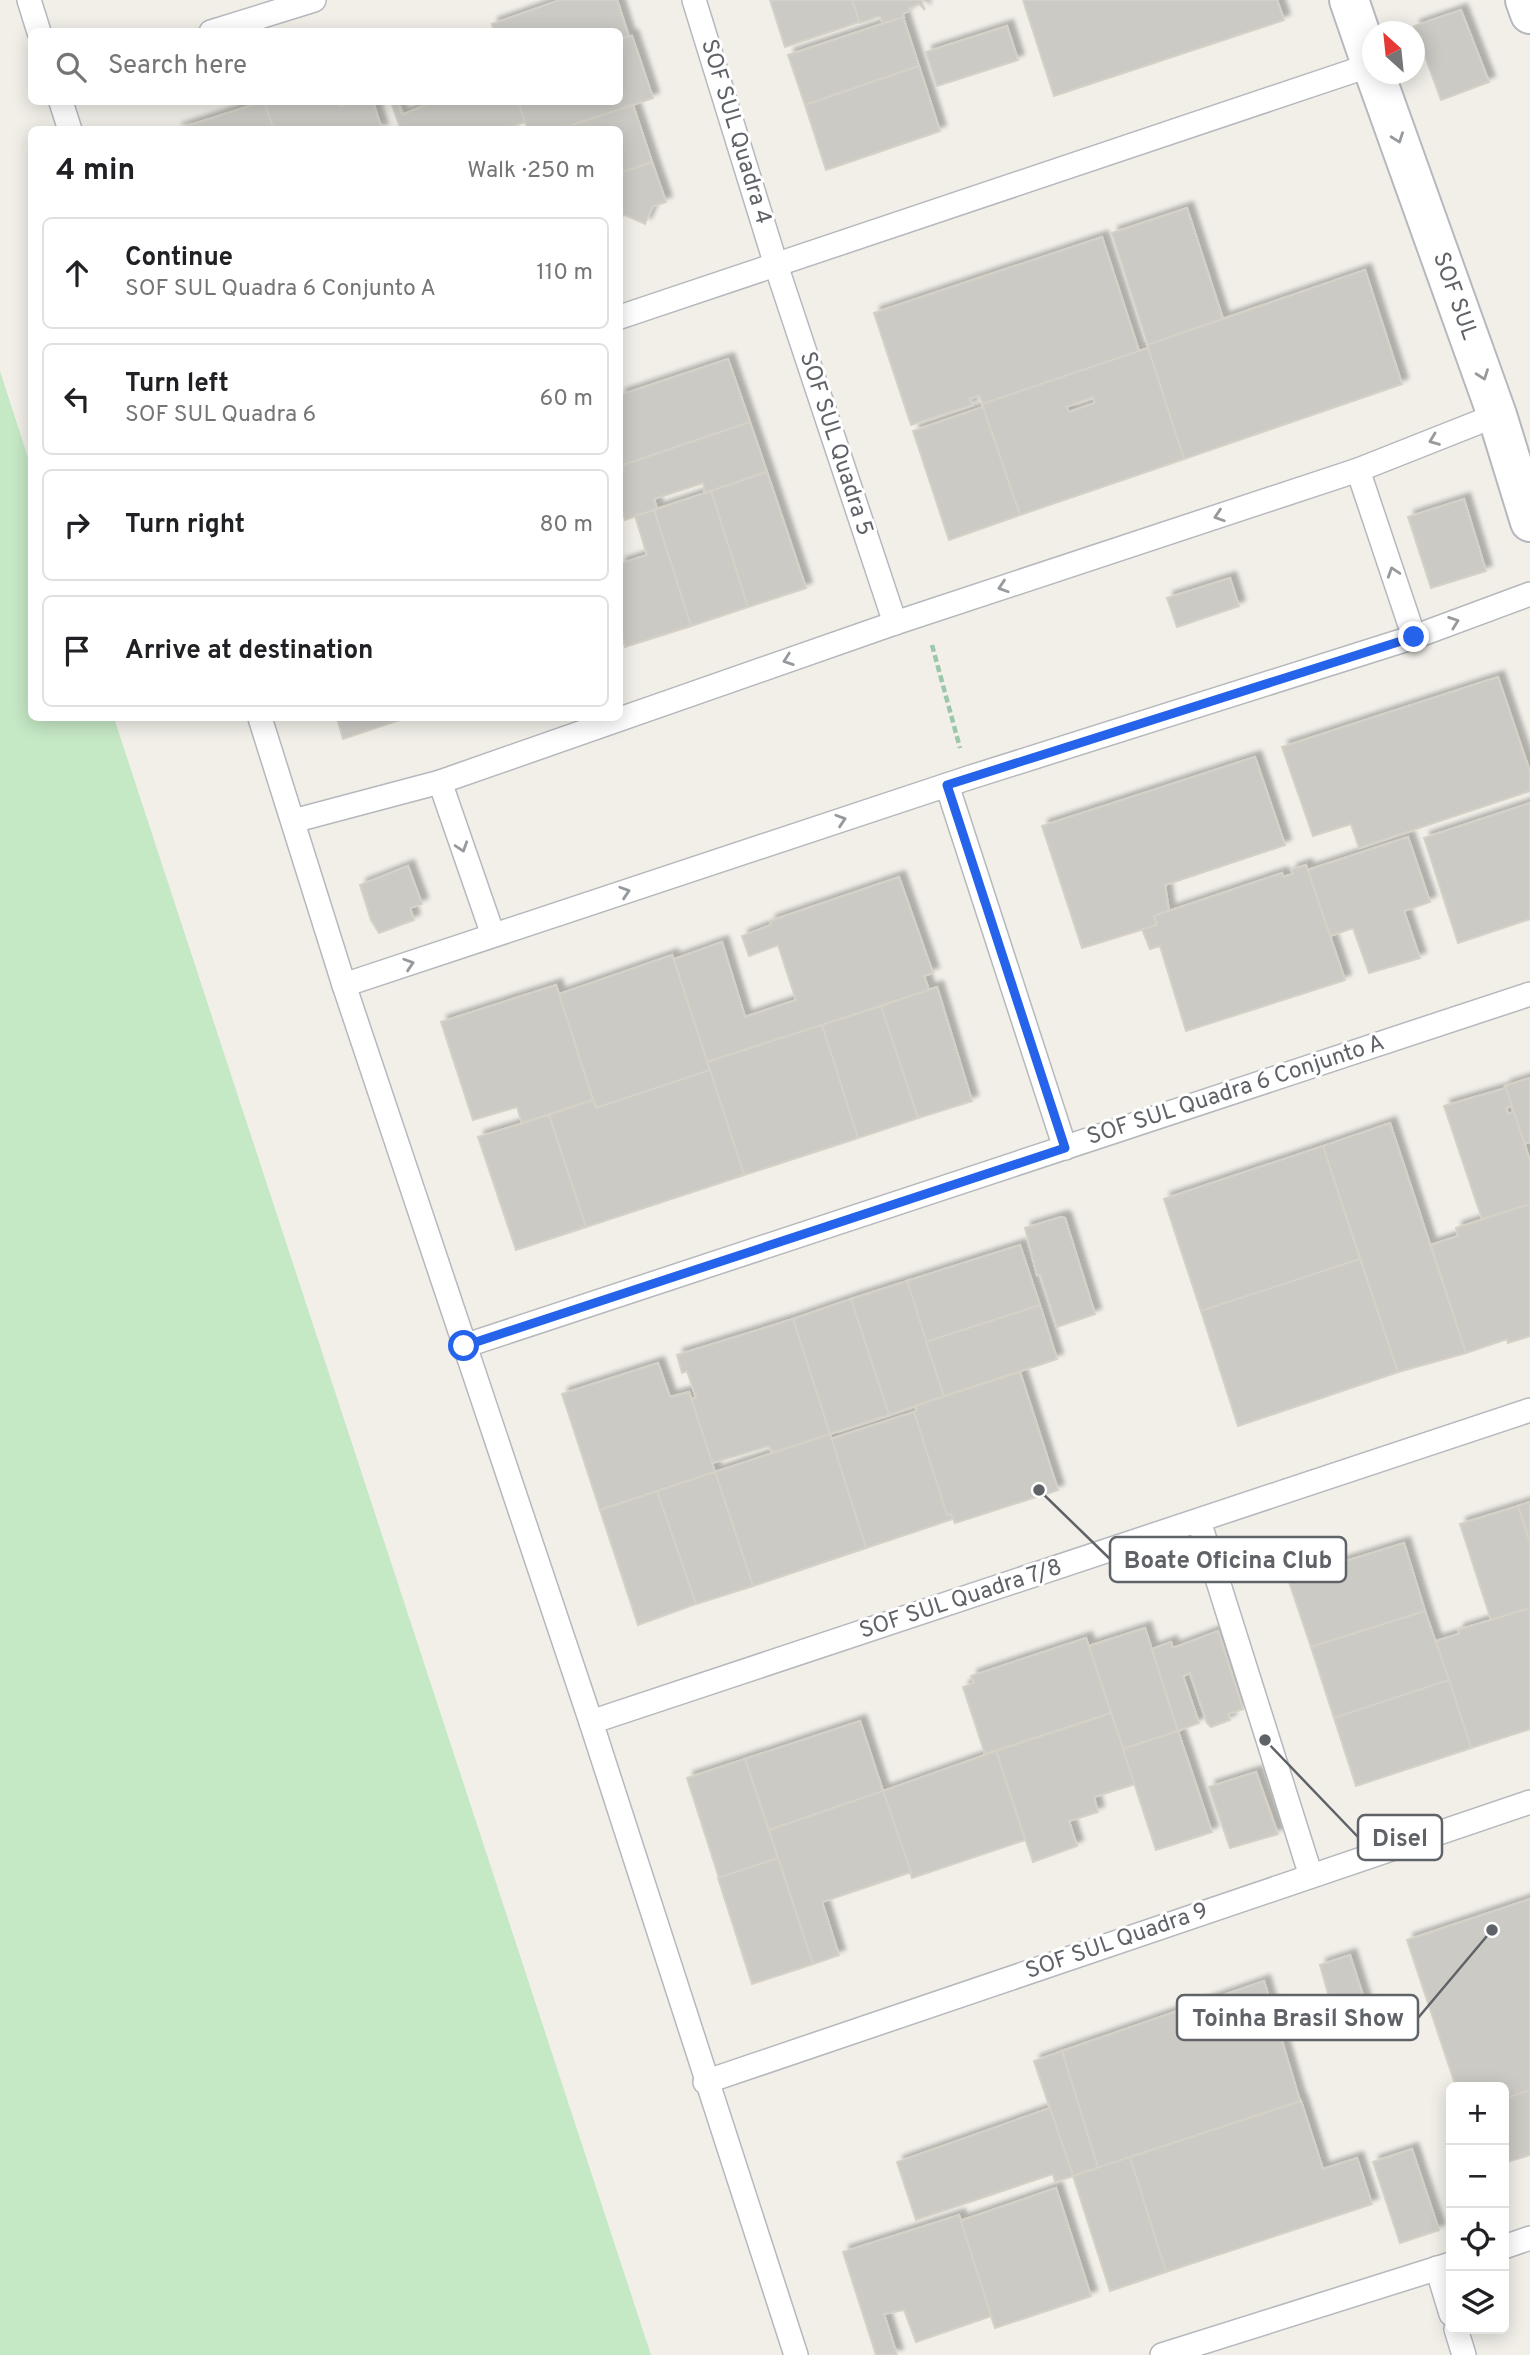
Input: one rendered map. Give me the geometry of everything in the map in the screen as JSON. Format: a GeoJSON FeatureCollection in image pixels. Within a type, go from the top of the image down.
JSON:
{"type":"FeatureCollection","features":[{"type":"Feature","properties":{"kind":"street","name":"SOF SUL"},"geometry":{"type":"LineString","coordinates":[[1349,0],[1362,37]]}},
{"type":"Feature","properties":{"kind":"street"},"geometry":{"type":"LineString","coordinates":[[1525,0],[1530,14]]}},
{"type":"Feature","properties":{"kind":"street","name":"SOF SUL"},"geometry":{"type":"LineString","coordinates":[[1379,84],[1497,415],[1530,522]]}},
{"type":"Feature","properties":{"kind":"lane"},"geometry":{"type":"LineString","coordinates":[[29,0],[38,28]]}},
{"type":"Feature","properties":{"kind":"lane"},"geometry":{"type":"LineString","coordinates":[[224,28],[314,0]]}},
{"type":"Feature","properties":{"kind":"lane","name":"SOF SUL Quadra 4"},"geometry":{"type":"LineString","coordinates":[[694,0],[776,265]]}},
{"type":"Feature","properties":{"kind":"lane"},"geometry":{"type":"LineString","coordinates":[[623,316],[1362,72]]}},
{"type":"Feature","properties":{"kind":"lane"},"geometry":{"type":"LineString","coordinates":[[62,105],[69,126]]}},
{"type":"Feature","properties":{"kind":"lane","name":"SOF SUL Quadra 5"},"geometry":{"type":"LineString","coordinates":[[776,265],[894,623]]}},
{"type":"Feature","properties":{"kind":"lane"},"geometry":{"type":"LineString","coordinates":[[623,718],[894,623],[1358,470],[1497,415]]}},
{"type":"Feature","properties":{"kind":"lane"},"geometry":{"type":"LineString","coordinates":[[1358,470],[1414,637]]}},
{"type":"Feature","properties":{"kind":"lane"},"geometry":{"type":"LineString","coordinates":[[345,985],[958,781],[1414,637],[1530,594]]}},
{"type":"Feature","properties":{"kind":"lane"},"geometry":{"type":"LineString","coordinates":[[261,721],[345,985],[591,1723],[705,2082],[796,2355]]}},
{"type":"Feature","properties":{"kind":"lane"},"geometry":{"type":"LineString","coordinates":[[293,821],[440,782],[614,721]]}},
{"type":"Feature","properties":{"kind":"lane"},"geometry":{"type":"LineString","coordinates":[[958,781],[1065,1148]]}},
{"type":"Feature","properties":{"kind":"lane"},"geometry":{"type":"LineString","coordinates":[[440,782],[494,936]]}},
{"type":"Feature","properties":{"kind":"lane","name":"SOF SUL Quadra 6 Conjunto A"},"geometry":{"type":"LineString","coordinates":[[464,1346],[1530,994]]}},
{"type":"Feature","properties":{"kind":"lane","name":"SOF SUL Quadra 7/8"},"geometry":{"type":"LineString","coordinates":[[591,1723],[1530,1410]]}},
{"type":"Feature","properties":{"kind":"lane"},"geometry":{"type":"LineString","coordinates":[[1199,1521],[1311,1876]]}},
{"type":"Feature","properties":{"kind":"lane","name":"SOF SUL Quadra 9"},"geometry":{"type":"LineString","coordinates":[[705,2082],[1530,1802]]}},
{"type":"Feature","properties":{"kind":"lane"},"geometry":{"type":"LineString","coordinates":[[1509,2244],[1530,2238]]}},
{"type":"Feature","properties":{"kind":"lane"},"geometry":{"type":"LineString","coordinates":[[1161,2355],[1444,2266]]}},
{"type":"Feature","properties":{"kind":"lane"},"geometry":{"type":"LineString","coordinates":[[1458,2334],[1464,2355]]}},
{"type":"Feature","properties":{"kind":"path"},"geometry":{"type":"LineString","coordinates":[[923,614],[958,781]]}},
{"type":"Feature","properties":{"kind":"green space"},"geometry":{"type":"Polygon","coordinates":[[[0,371],[28,458],[28,721],[115,721],[651,2355],[0,2355],[0,371]]]}},
{"type":"Feature","properties":{"kind":"building"},"geometry":{"type":"Polygon","coordinates":[[[560,0],[617,0],[629,37],[623,38],[623,28],[493,28],[492,24],[560,0]]]}},
{"type":"Feature","properties":{"kind":"building"},"geometry":{"type":"Polygon","coordinates":[[[770,0],[852,0],[860,22],[785,47],[770,0]]]}},
{"type":"Feature","properties":{"kind":"building"},"geometry":{"type":"Polygon","coordinates":[[[852,0],[921,0],[925,10],[919,4],[902,14],[904,17],[883,24],[880,16],[860,23],[852,0]]]}},
{"type":"Feature","properties":{"kind":"building"},"geometry":{"type":"Polygon","coordinates":[[[1023,0],[1277,0],[1284,20],[1054,96],[1023,0]]]}},
{"type":"Feature","properties":{"kind":"building"},"geometry":{"type":"Polygon","coordinates":[[[1461,10],[1489,82],[1441,100],[1425,56],[1425,22],[1461,10]]]}},
{"type":"Feature","properties":{"kind":"building"},"geometry":{"type":"Polygon","coordinates":[[[903,17],[919,66],[805,105],[788,55],[903,17]]]}},
{"type":"Feature","properties":{"kind":"building"},"geometry":{"type":"Polygon","coordinates":[[[1007,26],[1018,60],[937,86],[926,52],[1007,26]]]}},
{"type":"Feature","properties":{"kind":"building"},"geometry":{"type":"Polygon","coordinates":[[[632,36],[653,98],[569,126],[527,126],[519,105],[623,105],[623,38],[632,36]]]}},
{"type":"Feature","properties":{"kind":"building"},"geometry":{"type":"Polygon","coordinates":[[[919,66],[940,131],[826,170],[805,105],[919,66]]]}},
{"type":"Feature","properties":{"kind":"building"},"geometry":{"type":"Polygon","coordinates":[[[253,105],[265,105],[273,126],[187,126],[253,105]]]}},
{"type":"Feature","properties":{"kind":"building"},"geometry":{"type":"Polygon","coordinates":[[[265,105],[374,105],[381,126],[273,126],[265,105]]]}},
{"type":"Feature","properties":{"kind":"building"},"geometry":{"type":"Polygon","coordinates":[[[392,105],[399,105],[402,115],[426,105],[519,105],[525,122],[513,126],[400,126],[392,105]]]}},
{"type":"Feature","properties":{"kind":"building"},"geometry":{"type":"Polygon","coordinates":[[[633,105],[652,162],[623,172],[623,126],[569,126],[633,105]]]}},
{"type":"Feature","properties":{"kind":"building"},"geometry":{"type":"Polygon","coordinates":[[[652,162],[666,202],[653,206],[645,224],[623,216],[623,172],[652,162]]]}},
{"type":"Feature","properties":{"kind":"building"},"geometry":{"type":"Polygon","coordinates":[[[1187,208],[1223,319],[1148,345],[1112,233],[1187,208]]]}},
{"type":"Feature","properties":{"kind":"building"},"geometry":{"type":"Polygon","coordinates":[[[1102,237],[1139,351],[983,404],[979,395],[970,399],[972,405],[911,425],[874,313],[1102,237]]]}},
{"type":"Feature","properties":{"kind":"building"},"geometry":{"type":"Polygon","coordinates":[[[1365,270],[1402,384],[1184,459],[1147,345],[1365,270]]]}},
{"type":"Feature","properties":{"kind":"building"},"geometry":{"type":"Polygon","coordinates":[[[1148,348],[1184,459],[1020,515],[982,404],[1148,348]],[[1093,397],[1066,407],[1069,412],[1095,403],[1093,397]]]}},
{"type":"Feature","properties":{"kind":"building"},"geometry":{"type":"Polygon","coordinates":[[[728,359],[750,422],[623,465],[623,394],[728,359]]]}},
{"type":"Feature","properties":{"kind":"building"},"geometry":{"type":"Polygon","coordinates":[[[983,407],[1020,515],[949,540],[913,431],[983,407]]]}},
{"type":"Feature","properties":{"kind":"building"},"geometry":{"type":"Polygon","coordinates":[[[750,422],[767,472],[705,493],[703,483],[654,499],[657,509],[625,520],[623,465],[750,422]]]}},
{"type":"Feature","properties":{"kind":"building"},"geometry":{"type":"Polygon","coordinates":[[[767,472],[806,588],[748,607],[711,491],[767,472]]]}},
{"type":"Feature","properties":{"kind":"building"},"geometry":{"type":"Polygon","coordinates":[[[711,491],[748,607],[691,626],[654,510],[711,491]]]}},
{"type":"Feature","properties":{"kind":"building"},"geometry":{"type":"Polygon","coordinates":[[[1464,499],[1486,571],[1431,588],[1408,517],[1464,499]]]}},
{"type":"Feature","properties":{"kind":"building"},"geometry":{"type":"Polygon","coordinates":[[[654,510],[691,626],[625,647],[623,563],[647,555],[635,516],[654,510]]]}},
{"type":"Feature","properties":{"kind":"building"},"geometry":{"type":"Polygon","coordinates":[[[1230,578],[1239,606],[1177,627],[1167,598],[1230,578]]]}},
{"type":"Feature","properties":{"kind":"building"},"geometry":{"type":"Polygon","coordinates":[[[1498,677],[1530,772],[1530,791],[1359,848],[1351,824],[1313,836],[1282,747],[1498,677]]]}},
{"type":"Feature","properties":{"kind":"building"},"geometry":{"type":"Polygon","coordinates":[[[338,721],[396,721],[343,739],[338,721]]]}},
{"type":"Feature","properties":{"kind":"building"},"geometry":{"type":"Polygon","coordinates":[[[1255,757],[1285,845],[1165,885],[1169,911],[1154,916],[1157,925],[1082,948],[1042,826],[1255,757]]]}},
{"type":"Feature","properties":{"kind":"building"},"geometry":{"type":"Polygon","coordinates":[[[1530,803],[1530,919],[1458,943],[1424,838],[1530,803]]]}},
{"type":"Feature","properties":{"kind":"building"},"geometry":{"type":"Polygon","coordinates":[[[1408,837],[1430,902],[1404,911],[1420,958],[1369,973],[1353,928],[1330,936],[1308,870],[1408,837]]]}},
{"type":"Feature","properties":{"kind":"building"},"geometry":{"type":"Polygon","coordinates":[[[1306,865],[1345,980],[1186,1031],[1160,946],[1150,949],[1142,929],[1157,925],[1154,916],[1282,873],[1283,877],[1293,874],[1291,870],[1306,865]]]}},
{"type":"Feature","properties":{"kind":"building"},"geometry":{"type":"Polygon","coordinates":[[[408,866],[422,904],[410,908],[414,920],[379,933],[371,920],[360,885],[408,866]]]}},
{"type":"Feature","properties":{"kind":"building"},"geometry":{"type":"Polygon","coordinates":[[[899,877],[933,973],[924,976],[929,990],[707,1062],[674,959],[722,942],[745,1017],[796,1000],[778,945],[749,956],[742,936],[771,925],[770,921],[899,877]]]}},
{"type":"Feature","properties":{"kind":"building"},"geometry":{"type":"Polygon","coordinates":[[[672,955],[710,1070],[596,1108],[559,994],[672,955]]]}},
{"type":"Feature","properties":{"kind":"building"},"geometry":{"type":"Polygon","coordinates":[[[556,985],[593,1100],[522,1123],[517,1107],[473,1120],[441,1022],[556,985]]]}},
{"type":"Feature","properties":{"kind":"building"},"geometry":{"type":"Polygon","coordinates":[[[937,987],[972,1101],[918,1118],[881,1006],[937,987]]]}},
{"type":"Feature","properties":{"kind":"building"},"geometry":{"type":"Polygon","coordinates":[[[881,1006],[918,1118],[858,1138],[822,1025],[881,1006]]]}},
{"type":"Feature","properties":{"kind":"building"},"geometry":{"type":"Polygon","coordinates":[[[822,1025],[858,1138],[744,1175],[707,1062],[822,1025]]]}},
{"type":"Feature","properties":{"kind":"building"},"geometry":{"type":"Polygon","coordinates":[[[710,1070],[744,1175],[586,1227],[549,1115],[593,1100],[596,1108],[710,1070]]]}},
{"type":"Feature","properties":{"kind":"building"},"geometry":{"type":"Polygon","coordinates":[[[1530,1078],[1530,1142],[1524,1144],[1505,1086],[1530,1078]]]}},
{"type":"Feature","properties":{"kind":"building"},"geometry":{"type":"Polygon","coordinates":[[[1506,1088],[1512,1106],[1506,1108],[1508,1114],[1514,1112],[1530,1161],[1530,1204],[1482,1219],[1444,1106],[1506,1088]]]}},
{"type":"Feature","properties":{"kind":"building"},"geometry":{"type":"Polygon","coordinates":[[[549,1115],[586,1227],[516,1250],[478,1137],[549,1115]]]}},
{"type":"Feature","properties":{"kind":"building"},"geometry":{"type":"Polygon","coordinates":[[[1390,1123],[1466,1353],[1398,1372],[1323,1146],[1390,1123]]]}},
{"type":"Feature","properties":{"kind":"building"},"geometry":{"type":"Polygon","coordinates":[[[1323,1146],[1360,1259],[1201,1311],[1164,1199],[1323,1146]]]}},
{"type":"Feature","properties":{"kind":"building"},"geometry":{"type":"Polygon","coordinates":[[[1530,1204],[1530,1336],[1508,1343],[1507,1339],[1466,1353],[1431,1245],[1458,1236],[1456,1228],[1530,1204]]]}},
{"type":"Feature","properties":{"kind":"building"},"geometry":{"type":"Polygon","coordinates":[[[1065,1218],[1095,1314],[1057,1327],[1040,1274],[1037,1275],[1025,1228],[1065,1218]]]}},
{"type":"Feature","properties":{"kind":"building"},"geometry":{"type":"Polygon","coordinates":[[[1020,1245],[1040,1305],[926,1342],[907,1281],[1020,1245]]]}},
{"type":"Feature","properties":{"kind":"building"},"geometry":{"type":"Polygon","coordinates":[[[1360,1259],[1398,1372],[1238,1426],[1201,1311],[1360,1259]]]}},
{"type":"Feature","properties":{"kind":"building"},"geometry":{"type":"Polygon","coordinates":[[[907,1281],[944,1396],[889,1415],[851,1299],[907,1281]]]}},
{"type":"Feature","properties":{"kind":"building"},"geometry":{"type":"Polygon","coordinates":[[[851,1299],[889,1415],[830,1434],[793,1319],[851,1299]]]}},
{"type":"Feature","properties":{"kind":"building"},"geometry":{"type":"Polygon","coordinates":[[[1040,1305],[1057,1359],[944,1396],[926,1342],[1040,1305]]]}},
{"type":"Feature","properties":{"kind":"building"},"geometry":{"type":"Polygon","coordinates":[[[793,1319],[830,1434],[772,1453],[769,1446],[712,1463],[691,1399],[696,1398],[687,1371],[682,1373],[677,1355],[793,1319]]]}},
{"type":"Feature","properties":{"kind":"building"},"geometry":{"type":"Polygon","coordinates":[[[658,1363],[670,1397],[689,1392],[715,1472],[600,1510],[562,1394],[658,1363]]]}},
{"type":"Feature","properties":{"kind":"building"},"geometry":{"type":"Polygon","coordinates":[[[1020,1372],[1058,1490],[955,1523],[951,1514],[947,1515],[914,1412],[917,1410],[915,1406],[1020,1372]]]}},
{"type":"Feature","properties":{"kind":"building"},"geometry":{"type":"Polygon","coordinates":[[[914,1412],[947,1515],[951,1514],[953,1519],[866,1548],[831,1439],[914,1412]]]}},
{"type":"Feature","properties":{"kind":"building"},"geometry":{"type":"Polygon","coordinates":[[[830,1434],[866,1548],[753,1586],[715,1472],[830,1434]]]}},
{"type":"Feature","properties":{"kind":"building"},"geometry":{"type":"Polygon","coordinates":[[[715,1472],[753,1586],[696,1604],[657,1491],[715,1472]]]}},
{"type":"Feature","properties":{"kind":"building"},"geometry":{"type":"Polygon","coordinates":[[[657,1491],[696,1604],[638,1625],[600,1510],[657,1491]]]}},
{"type":"Feature","properties":{"kind":"building"},"geometry":{"type":"Polygon","coordinates":[[[1530,1502],[1530,1543],[1518,1506],[1530,1502]]]}},
{"type":"Feature","properties":{"kind":"building"},"geometry":{"type":"Polygon","coordinates":[[[1518,1506],[1530,1543],[1530,1608],[1491,1620],[1460,1524],[1518,1506]]]}},
{"type":"Feature","properties":{"kind":"building"},"geometry":{"type":"Polygon","coordinates":[[[1404,1543],[1425,1611],[1311,1647],[1288,1579],[1404,1543]]]}},
{"type":"Feature","properties":{"kind":"building"},"geometry":{"type":"Polygon","coordinates":[[[1530,1608],[1530,1729],[1471,1748],[1436,1641],[1459,1634],[1458,1630],[1530,1608]]]}},
{"type":"Feature","properties":{"kind":"building"},"geometry":{"type":"Polygon","coordinates":[[[1425,1611],[1449,1680],[1334,1718],[1311,1647],[1425,1611]]]}},
{"type":"Feature","properties":{"kind":"building"},"geometry":{"type":"Polygon","coordinates":[[[1145,1628],[1178,1731],[1123,1749],[1089,1646],[1145,1628]]]}},
{"type":"Feature","properties":{"kind":"building"},"geometry":{"type":"Polygon","coordinates":[[[1218,1631],[1243,1709],[1228,1714],[1230,1720],[1211,1727],[1207,1723],[1190,1673],[1183,1676],[1199,1723],[1178,1731],[1152,1649],[1171,1642],[1173,1648],[1218,1631]]]}},
{"type":"Feature","properties":{"kind":"building"},"geometry":{"type":"Polygon","coordinates":[[[1086,1638],[1111,1713],[985,1754],[963,1687],[974,1683],[971,1676],[1086,1638]]]}},
{"type":"Feature","properties":{"kind":"building"},"geometry":{"type":"Polygon","coordinates":[[[1449,1680],[1471,1748],[1356,1786],[1334,1718],[1449,1680]]]}},
{"type":"Feature","properties":{"kind":"building"},"geometry":{"type":"Polygon","coordinates":[[[1111,1713],[1135,1784],[1094,1797],[1098,1812],[1069,1821],[1077,1846],[1033,1862],[996,1751],[1111,1713]]]}},
{"type":"Feature","properties":{"kind":"building"},"geometry":{"type":"Polygon","coordinates":[[[860,1721],[883,1791],[769,1830],[745,1759],[860,1721]]]}},
{"type":"Feature","properties":{"kind":"building"},"geometry":{"type":"Polygon","coordinates":[[[1178,1731],[1212,1832],[1156,1850],[1123,1749],[1178,1731]]]}},
{"type":"Feature","properties":{"kind":"building"},"geometry":{"type":"Polygon","coordinates":[[[996,1751],[1025,1840],[912,1878],[883,1791],[996,1751]]]}},
{"type":"Feature","properties":{"kind":"building"},"geometry":{"type":"Polygon","coordinates":[[[745,1759],[778,1858],[719,1878],[687,1778],[745,1759]]]}},
{"type":"Feature","properties":{"kind":"building"},"geometry":{"type":"Polygon","coordinates":[[[1256,1772],[1278,1834],[1230,1848],[1209,1787],[1256,1772]]]}},
{"type":"Feature","properties":{"kind":"building"},"geometry":{"type":"Polygon","coordinates":[[[883,1791],[911,1872],[822,1902],[839,1955],[813,1964],[769,1830],[883,1791]]]}},
{"type":"Feature","properties":{"kind":"building"},"geometry":{"type":"Polygon","coordinates":[[[778,1858],[813,1964],[752,1984],[718,1878],[778,1858]]]}},
{"type":"Feature","properties":{"kind":"building"},"geometry":{"type":"Polygon","coordinates":[[[1530,1899],[1530,2090],[1509,2097],[1509,2082],[1454,2082],[1407,1940],[1530,1899]]]}},
{"type":"Feature","properties":{"kind":"building"},"geometry":{"type":"Polygon","coordinates":[[[1350,1955],[1366,2005],[1334,2015],[1320,1965],[1350,1955]]]}},
{"type":"Feature","properties":{"kind":"building"},"geometry":{"type":"Polygon","coordinates":[[[1264,1981],[1300,2101],[1098,2168],[1062,2051],[1264,1981]]]}},
{"type":"Feature","properties":{"kind":"building"},"geometry":{"type":"Polygon","coordinates":[[[1062,2051],[1098,2168],[1073,2176],[1034,2061],[1062,2051]]]}},
{"type":"Feature","properties":{"kind":"building"},"geometry":{"type":"Polygon","coordinates":[[[1530,2090],[1530,2155],[1509,2161],[1509,2145],[1509,2097],[1530,2090]]]}},
{"type":"Feature","properties":{"kind":"building"},"geometry":{"type":"Polygon","coordinates":[[[1301,2101],[1323,2169],[1357,2158],[1372,2204],[1166,2272],[1130,2157],[1301,2101]]]}},
{"type":"Feature","properties":{"kind":"building"},"geometry":{"type":"Polygon","coordinates":[[[1050,2108],[1073,2176],[1055,2182],[1053,2174],[916,2220],[897,2162],[1050,2108]]]}},
{"type":"Feature","properties":{"kind":"building"},"geometry":{"type":"Polygon","coordinates":[[[1412,2149],[1439,2230],[1400,2243],[1373,2162],[1412,2149]]]}},
{"type":"Feature","properties":{"kind":"building"},"geometry":{"type":"Polygon","coordinates":[[[1130,2157],[1166,2272],[1110,2291],[1073,2176],[1130,2157]]]}},
{"type":"Feature","properties":{"kind":"building"},"geometry":{"type":"Polygon","coordinates":[[[1056,2188],[1091,2296],[995,2328],[960,2221],[1056,2188]]]}},
{"type":"Feature","properties":{"kind":"building"},"geometry":{"type":"Polygon","coordinates":[[[959,2215],[991,2316],[916,2342],[904,2310],[884,2314],[897,2355],[876,2355],[843,2252],[959,2215]]]}},
{"type":"Feature","properties":{"kind":"place","name":"Boate Oficina Club"},"geometry":{"type":"Point","coordinates":[1039,1490]}},
{"type":"Feature","properties":{"kind":"place","name":"Disel"},"geometry":{"type":"Point","coordinates":[1265,1740]}},
{"type":"Feature","properties":{"kind":"place","name":"Toinha Brasil Show"},"geometry":{"type":"Point","coordinates":[1492,1930]}},
{"type":"Feature","properties":{"kind":"route"},"geometry":{"type":"LineString","coordinates":[[464,1346],[1065,1148],[947,785],[1414,637]]}}]}
